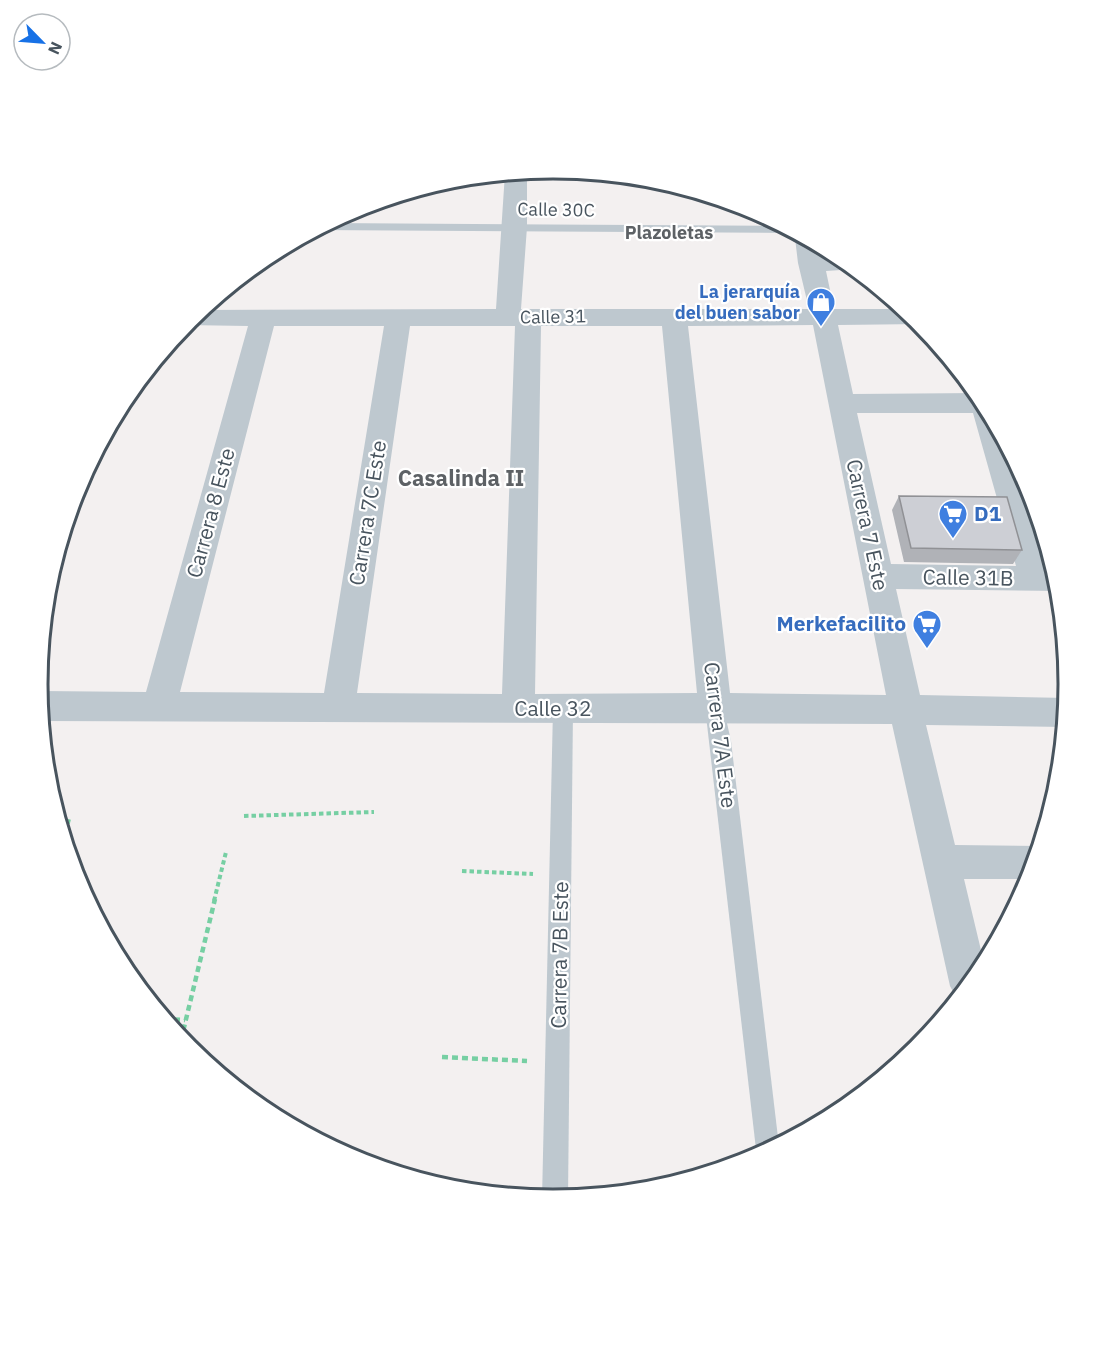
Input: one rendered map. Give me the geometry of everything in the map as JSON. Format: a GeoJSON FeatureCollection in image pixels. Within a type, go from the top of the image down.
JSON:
{"type":"FeatureCollection","features":[{"type":"Feature","properties":{"kind":"street"},"geometry":{"type":"LineString","coordinates":[[516,180],[518,709]]}},
{"type":"Feature","properties":{"kind":"street","name":"Carrera 7 Este"},"geometry":{"type":"LineString","coordinates":[[809,250],[906,710],[967,974]]}},
{"type":"Feature","properties":{"kind":"street","name":"Carrera 7A Este"},"geometry":{"type":"LineString","coordinates":[[674,316],[715,707]]}},
{"type":"Feature","properties":{"kind":"street","name":"Calle 31"},"geometry":{"type":"LineString","coordinates":[[205,318],[901,317]]}},
{"type":"Feature","properties":{"kind":"street","name":"Carrera 8 Este"},"geometry":{"type":"LineString","coordinates":[[159,707],[263,319]]}},
{"type":"Feature","properties":{"kind":"street","name":"Carrera 7C Este"},"geometry":{"type":"LineString","coordinates":[[338,707],[398,319]]}},
{"type":"Feature","properties":{"kind":"street"},"geometry":{"type":"LineString","coordinates":[[840,404],[973,403]]}},
{"type":"Feature","properties":{"kind":"street"},"geometry":{"type":"LineString","coordinates":[[1002,452],[1046,579]]}},
{"type":"Feature","properties":{"kind":"street","name":"Calle 31B"},"geometry":{"type":"LineString","coordinates":[[878,576],[1046,579]]}},
{"type":"Feature","properties":{"kind":"street","name":"Calle 32"},"geometry":{"type":"LineString","coordinates":[[49,706],[518,709],[715,707],[1058,712]]}},
{"type":"Feature","properties":{"kind":"street"},"geometry":{"type":"LineString","coordinates":[[942,862],[1027,861]]}},
{"type":"Feature","properties":{"kind":"lane","name":"Calle 30C"},"geometry":{"type":"LineString","coordinates":[[339,227],[774,230]]}},
{"type":"Feature","properties":{"kind":"lane","name":"Carrera 7A Este"},"geometry":{"type":"LineString","coordinates":[[715,707],[721,741],[766,1143]]}},
{"type":"Feature","properties":{"kind":"lane","name":"Carrera 7B Este"},"geometry":{"type":"LineString","coordinates":[[555,1190],[563,709]]}},
{"type":"Feature","properties":{"kind":"path"},"geometry":{"type":"LineString","coordinates":[[244,816],[374,812]]}},
{"type":"Feature","properties":{"kind":"path"},"geometry":{"type":"LineString","coordinates":[[68,824],[69,819]]}},
{"type":"Feature","properties":{"kind":"path"},"geometry":{"type":"LineString","coordinates":[[183,1029],[226,852]]}},
{"type":"Feature","properties":{"kind":"path"},"geometry":{"type":"LineString","coordinates":[[462,871],[561,874]]}},
{"type":"Feature","properties":{"kind":"path"},"geometry":{"type":"LineString","coordinates":[[174,1019],[185,1020]]}},
{"type":"Feature","properties":{"kind":"path"},"geometry":{"type":"LineString","coordinates":[[442,1057],[558,1062]]}},
{"type":"Feature","properties":{"kind":"green space"},"geometry":{"type":"Polygon","coordinates":[[[1031,519],[1042,554],[1045,569],[1031,519]]]}},
{"type":"Feature","properties":{"kind":"building","name":"D1"},"geometry":{"type":"Polygon","coordinates":[[[899,496],[1007,497],[1022,550],[911,548],[899,496]]]}},
{"type":"Feature","properties":{"kind":"place","name":"La jerarquía del buen sabor"},"geometry":{"type":"Point","coordinates":[821,328]}},
{"type":"Feature","properties":{"kind":"place","name":"D1"},"geometry":{"type":"Point","coordinates":[953,540]}},
{"type":"Feature","properties":{"kind":"place","name":"Merkefacilito"},"geometry":{"type":"Point","coordinates":[927,650]}},
{"type":"Feature","properties":{"kind":"district","name":"Plazoletas"},"geometry":{"type":"Point","coordinates":[669,233]}},
{"type":"Feature","properties":{"kind":"district","name":"Casalinda II"},"geometry":{"type":"Point","coordinates":[461,478]}}]}
